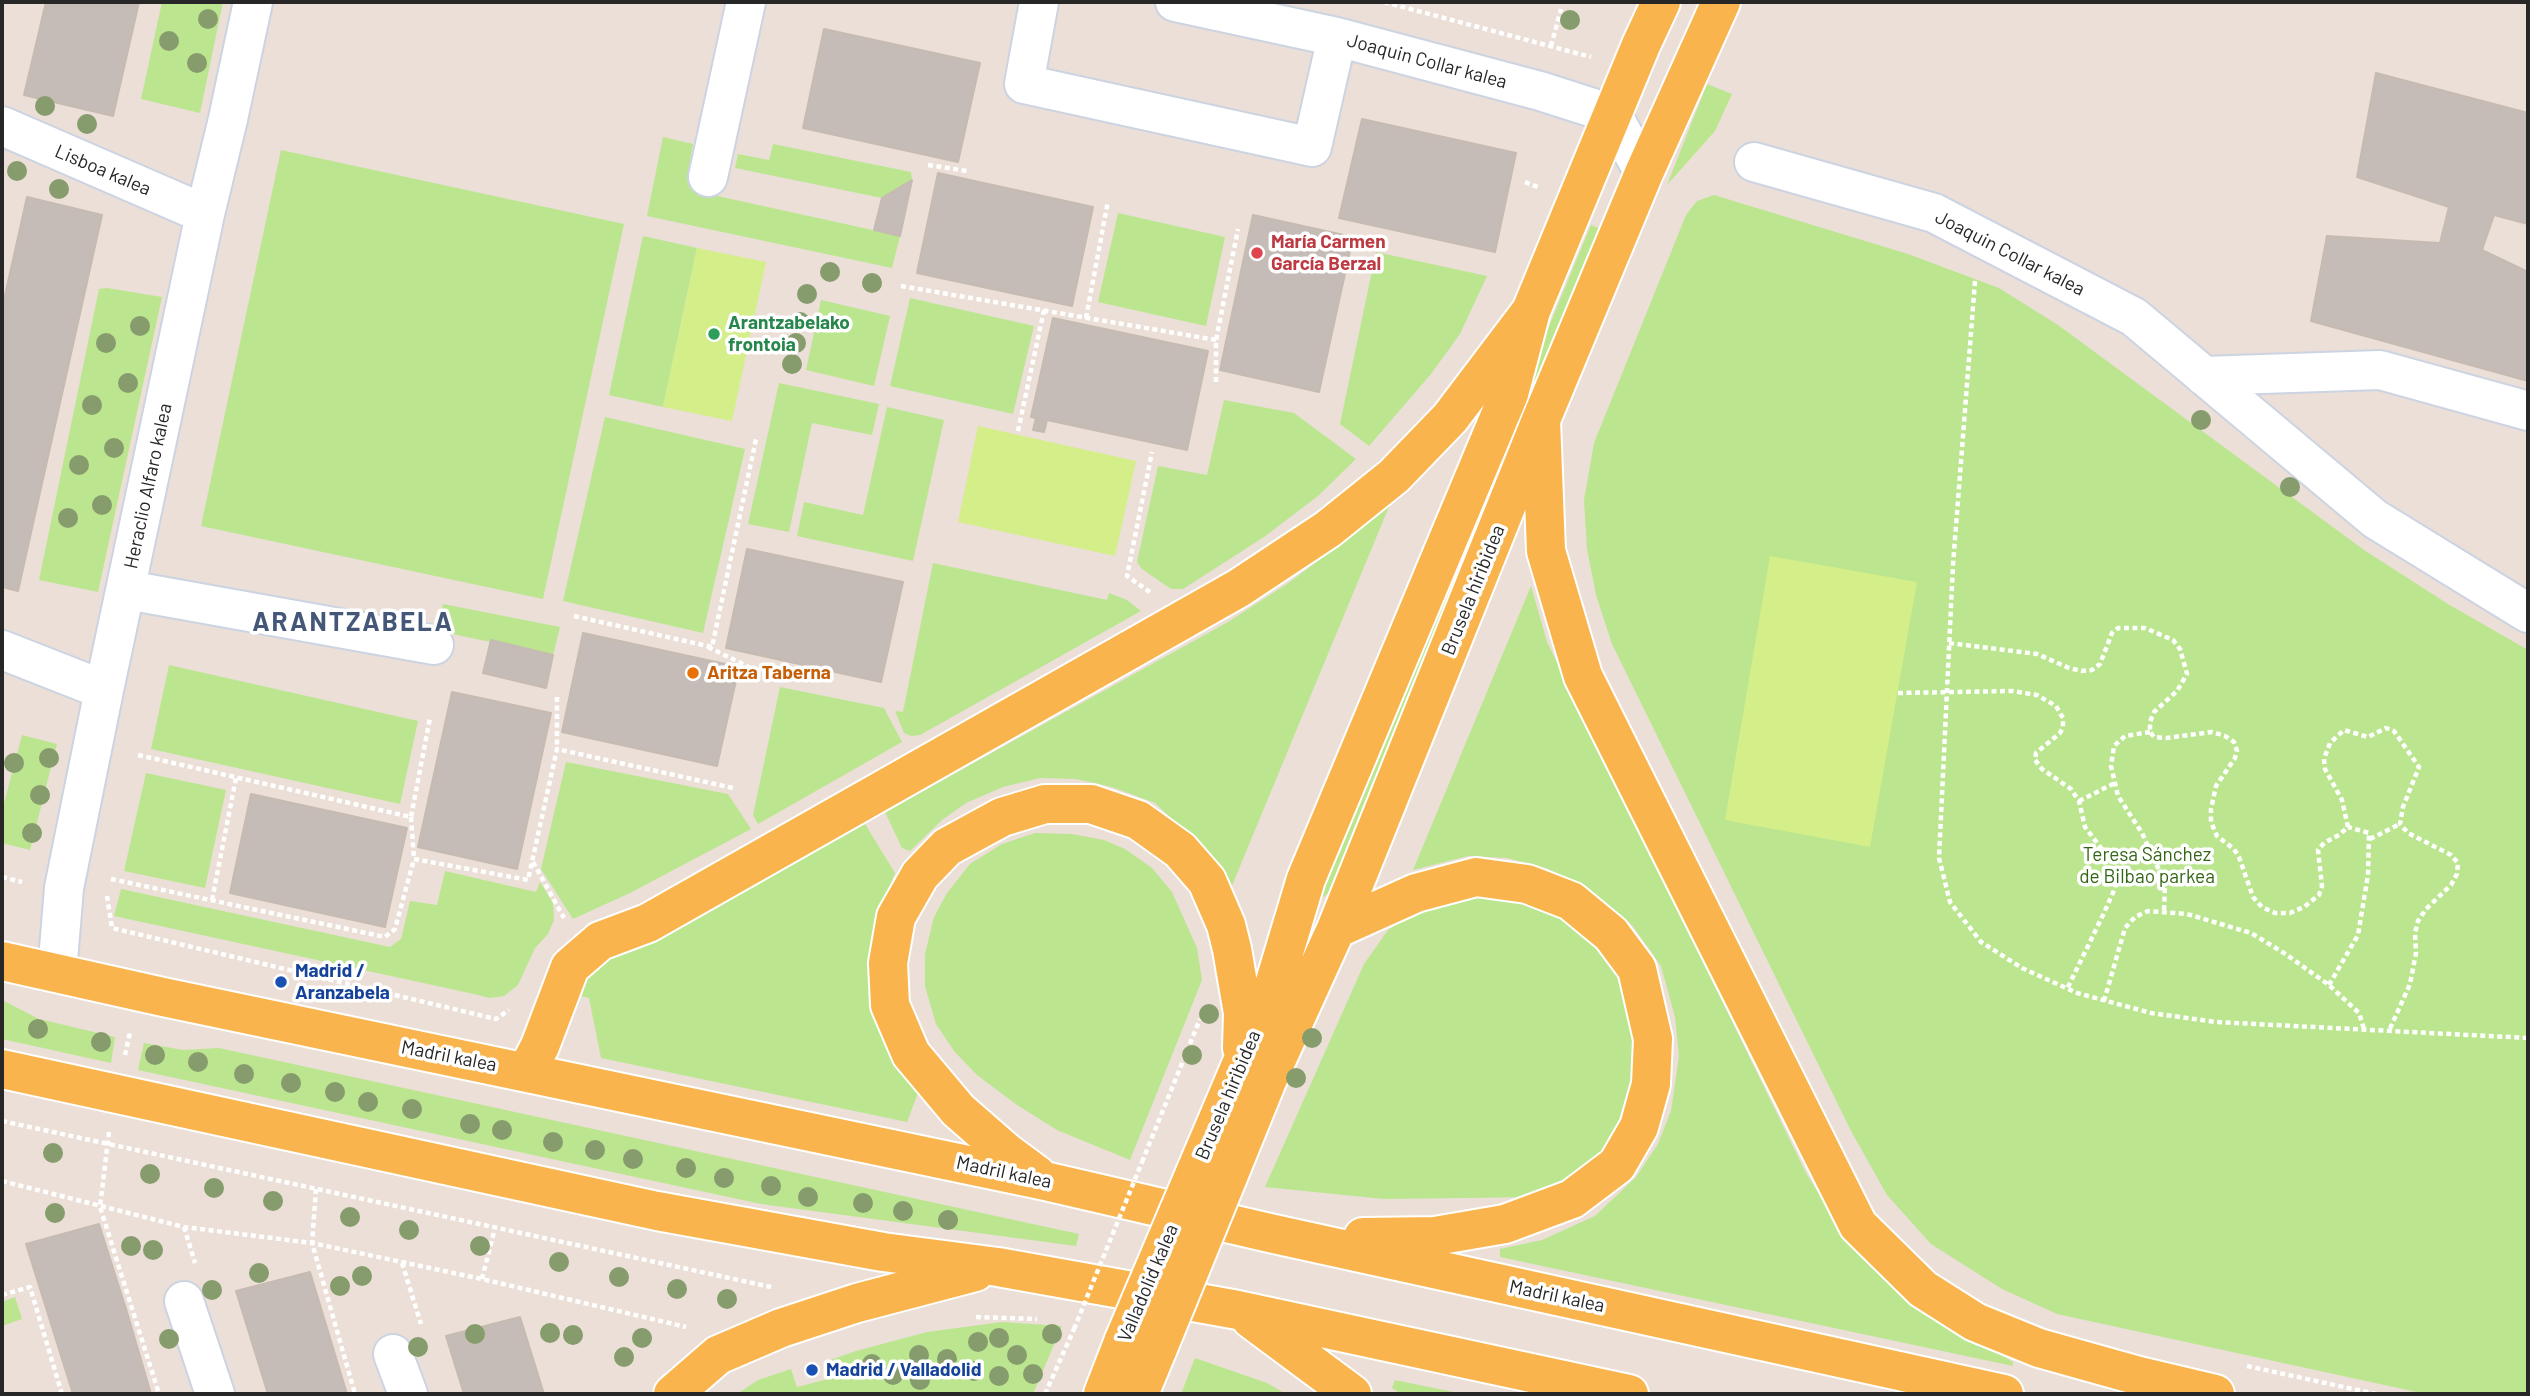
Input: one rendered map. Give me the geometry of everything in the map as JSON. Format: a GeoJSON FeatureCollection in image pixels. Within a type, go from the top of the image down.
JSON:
{"type":"FeatureCollection","features":[{"type":"Feature","properties":{"kind":"main road","name":"Brusela hiribidea"},"geometry":{"type":"LineString","coordinates":[[1211,1176],[1242,1058],[1272,992],[1306,879],[1509,394],[1531,311],[1661,2]]}},
{"type":"Feature","properties":{"kind":"main road","name":"Brusela hiribidea"},"geometry":{"type":"LineString","coordinates":[[1211,1176],[1266,1083],[1336,929],[1541,420],[1644,173],[1721,2]]}},
{"type":"Feature","properties":{"kind":"main road"},"geometry":{"type":"LineString","coordinates":[[527,1071],[540,1046],[570,967],[600,941],[648,923],[1240,588],[1328,528],[1394,476],[1450,418],[1531,311]]}},
{"type":"Feature","properties":{"kind":"main road"},"geometry":{"type":"LineString","coordinates":[[1541,420],[1546,551],[1583,676],[1858,1225],[1923,1289],[1975,1322],[2039,1348],[2215,1394]]}},
{"type":"Feature","properties":{"kind":"main road"},"geometry":{"type":"LineString","coordinates":[[1045,1181],[1006,1152],[958,1110],[911,1054],[890,1004],[888,963],[896,917],[920,875],[947,847],[1002,817],[1045,804],[1091,804],[1138,820],[1180,850],[1207,881],[1226,925],[1243,1013],[1242,1058]]}},
{"type":"Feature","properties":{"kind":"main road"},"geometry":{"type":"LineString","coordinates":[[1274,1234],[1401,1238],[1435,1236],[1505,1224],[1572,1199],[1617,1166],[1639,1128],[1651,1084],[1653,1039],[1637,969],[1611,934],[1571,901],[1527,884],[1476,877],[1416,893],[1336,929]]}},
{"type":"Feature","properties":{"kind":"main road","name":"Madril kalea"},"geometry":{"type":"LineString","coordinates":[[2,961],[1045,1181],[2004,1394]]}},
{"type":"Feature","properties":{"kind":"main road"},"geometry":{"type":"LineString","coordinates":[[2,1069],[657,1211],[883,1252],[998,1267],[1238,1310],[1629,1394]]}},
{"type":"Feature","properties":{"kind":"main road","name":"Valladolid kalea"},"geometry":{"type":"LineString","coordinates":[[1102,1394],[1124,1338],[1211,1176]]}},
{"type":"Feature","properties":{"kind":"main road"},"geometry":{"type":"LineString","coordinates":[[673,1394],[718,1355],[781,1328],[857,1303],[998,1267]]}},
{"type":"Feature","properties":{"kind":"main road"},"geometry":{"type":"LineString","coordinates":[[1238,1310],[1352,1394]]}},
{"type":"Feature","properties":{"kind":"main road","name":"Valladolid kalea"},"geometry":{"type":"LineString","coordinates":[[1124,1338],[1139,1394]]}},
{"type":"Feature","properties":{"kind":"street","name":"Heraclio Alfaro kalea"},"geometry":{"type":"LineString","coordinates":[[57,972],[64,888],[104,690],[253,2]]}},
{"type":"Feature","properties":{"kind":"street"},"geometry":{"type":"LineString","coordinates":[[708,177],[747,2]]}},
{"type":"Feature","properties":{"kind":"street"},"geometry":{"type":"LineString","coordinates":[[1039,2],[1024,84],[1312,147],[1337,37]]}},
{"type":"Feature","properties":{"kind":"street","name":"Joaquin Collar kalea"},"geometry":{"type":"LineString","coordinates":[[1175,2],[1337,37],[1540,91],[1612,114]]}},
{"type":"Feature","properties":{"kind":"street"},"geometry":{"type":"LineString","coordinates":[[1612,114],[1644,173]]}},
{"type":"Feature","properties":{"kind":"street","name":"Lisboa kalea"},"geometry":{"type":"LineString","coordinates":[[2,126],[205,214]]}},
{"type":"Feature","properties":{"kind":"street","name":"Joaquin Collar kalea"},"geometry":{"type":"LineString","coordinates":[[1754,162],[1934,213],[2134,317],[2375,519],[2528,612]]}},
{"type":"Feature","properties":{"kind":"street"},"geometry":{"type":"LineString","coordinates":[[2204,376],[2380,370],[2528,411]]}},
{"type":"Feature","properties":{"kind":"street"},"geometry":{"type":"LineString","coordinates":[[127,590],[434,645]]}},
{"type":"Feature","properties":{"kind":"street"},"geometry":{"type":"LineString","coordinates":[[2,650],[104,690]]}},
{"type":"Feature","properties":{"kind":"street"},"geometry":{"type":"LineString","coordinates":[[184,1301],[215,1394]]}},
{"type":"Feature","properties":{"kind":"street"},"geometry":{"type":"LineString","coordinates":[[393,1353],[408,1394]]}},
{"type":"Feature","properties":{"kind":"path"},"geometry":{"type":"LineString","coordinates":[[1384,2],[1591,57]]}},
{"type":"Feature","properties":{"kind":"path"},"geometry":{"type":"LineString","coordinates":[[928,165],[967,170]]}},
{"type":"Feature","properties":{"kind":"path"},"geometry":{"type":"LineString","coordinates":[[1086,318],[1108,201]]}},
{"type":"Feature","properties":{"kind":"path"},"geometry":{"type":"LineString","coordinates":[[1216,382],[1216,340],[1238,229]]}},
{"type":"Feature","properties":{"kind":"path"},"geometry":{"type":"LineString","coordinates":[[1976,269],[1949,643],[1940,858],[1950,902],[1980,942],[2022,968],[2067,989],[2151,1013],[2216,1021],[2528,1038]]}},
{"type":"Feature","properties":{"kind":"path"},"geometry":{"type":"LineString","coordinates":[[901,286],[1216,340]]}},
{"type":"Feature","properties":{"kind":"path"},"geometry":{"type":"LineString","coordinates":[[1018,430],[1044,310]]}},
{"type":"Feature","properties":{"kind":"path"},"geometry":{"type":"LineString","coordinates":[[574,616],[712,647],[756,439]]}},
{"type":"Feature","properties":{"kind":"path"},"geometry":{"type":"LineString","coordinates":[[1152,452],[1127,576],[1157,598]]}},
{"type":"Feature","properties":{"kind":"path"},"geometry":{"type":"LineString","coordinates":[[1949,643],[2037,654],[2082,671],[2092,670],[2100,664],[2112,633],[2118,628],[2145,628],[2173,640],[2180,649],[2187,674],[2178,691],[2154,712],[2150,732],[2154,737],[2166,738],[2213,732],[2234,742],[2235,758],[2216,786],[2211,822],[2217,836],[2234,849],[2239,857],[2253,897],[2262,907],[2275,913],[2290,913],[2304,907],[2319,895],[2322,886],[2318,850],[2348,827]]}},
{"type":"Feature","properties":{"kind":"path"},"geometry":{"type":"LineString","coordinates":[[704,645],[761,673]]}},
{"type":"Feature","properties":{"kind":"path"},"geometry":{"type":"LineString","coordinates":[[1898,693],[2012,691],[2038,695],[2056,706],[2063,718],[2060,733],[2036,753],[2035,760],[2042,769],[2071,789],[2079,801],[2085,827],[2117,874],[2115,888],[2067,989]]}},
{"type":"Feature","properties":{"kind":"path"},"geometry":{"type":"LineString","coordinates":[[414,859],[528,880],[557,749],[557,697]]}},
{"type":"Feature","properties":{"kind":"path"},"geometry":{"type":"LineString","coordinates":[[111,879],[385,937],[396,929],[414,859],[411,817],[430,718]]}},
{"type":"Feature","properties":{"kind":"path"},"geometry":{"type":"LineString","coordinates":[[2348,827],[2342,800],[2325,769],[2324,759],[2330,743],[2344,730],[2368,737],[2386,728],[2394,730],[2418,767],[2403,807],[2400,824]]}},
{"type":"Feature","properties":{"kind":"path"},"geometry":{"type":"LineString","coordinates":[[2150,732],[2124,736],[2114,746],[2111,766],[2118,796],[2142,833],[2165,883],[2164,912]]}},
{"type":"Feature","properties":{"kind":"path"},"geometry":{"type":"LineString","coordinates":[[557,749],[733,788]]}},
{"type":"Feature","properties":{"kind":"path"},"geometry":{"type":"LineString","coordinates":[[138,755],[411,817]]}},
{"type":"Feature","properties":{"kind":"path"},"geometry":{"type":"LineString","coordinates":[[212,900],[236,778]]}},
{"type":"Feature","properties":{"kind":"path"},"geometry":{"type":"LineString","coordinates":[[2079,801],[2115,783]]}},
{"type":"Feature","properties":{"kind":"path"},"geometry":{"type":"LineString","coordinates":[[2369,839],[2400,824]]}},
{"type":"Feature","properties":{"kind":"path"},"geometry":{"type":"LineString","coordinates":[[2389,1031],[2410,984],[2418,921],[2426,909],[2451,885],[2457,874],[2458,863],[2451,855],[2408,833],[2400,824]]}},
{"type":"Feature","properties":{"kind":"path"},"geometry":{"type":"LineString","coordinates":[[2329,985],[2358,935],[2368,875],[2370,833],[2348,827]]}},
{"type":"Feature","properties":{"kind":"path"},"geometry":{"type":"LineString","coordinates":[[532,861],[570,928]]}},
{"type":"Feature","properties":{"kind":"path"},"geometry":{"type":"LineString","coordinates":[[2,877],[33,885],[107,896],[112,928],[496,1019],[513,1007]]}},
{"type":"Feature","properties":{"kind":"path"},"geometry":{"type":"LineString","coordinates":[[2104,1001],[2125,928],[2135,917],[2148,911],[2187,914],[2251,933],[2329,985],[2359,1013],[2364,1029]]}},
{"type":"Feature","properties":{"kind":"path"},"geometry":{"type":"LineString","coordinates":[[152,937],[106,1143],[100,1207],[159,1394]]}},
{"type":"Feature","properties":{"kind":"path"},"geometry":{"type":"LineString","coordinates":[[1045,1394],[1202,1016]]}},
{"type":"Feature","properties":{"kind":"path"},"geometry":{"type":"LineString","coordinates":[[2,1121],[783,1290]]}},
{"type":"Feature","properties":{"kind":"path"},"geometry":{"type":"LineString","coordinates":[[1125,1173],[1139,1176]]}},
{"type":"Feature","properties":{"kind":"path"},"geometry":{"type":"LineString","coordinates":[[2,1181],[184,1227],[312,1243],[692,1328]]}},
{"type":"Feature","properties":{"kind":"path"},"geometry":{"type":"LineString","coordinates":[[316,1189],[312,1243],[355,1394]]}},
{"type":"Feature","properties":{"kind":"path"},"geometry":{"type":"LineString","coordinates":[[482,1279],[495,1228]]}},
{"type":"Feature","properties":{"kind":"path"},"geometry":{"type":"LineString","coordinates":[[2,1295],[30,1287],[62,1394]]}},
{"type":"Feature","properties":{"kind":"path"},"geometry":{"type":"LineString","coordinates":[[964,1319],[978,1317],[1049,1320]]}},
{"type":"Feature","properties":{"kind":"path"},"geometry":{"type":"LineString","coordinates":[[1063,1321],[1124,1338]]}},
{"type":"Feature","properties":{"kind":"path"},"geometry":{"type":"LineString","coordinates":[[2240,1365],[2376,1394]]}},
{"type":"Feature","properties":{"kind":"green space"},"geometry":{"type":"Polygon","coordinates":[[[162,2],[223,2],[200,113],[141,99],[162,2]]]}},
{"type":"Feature","properties":{"kind":"green space"},"geometry":{"type":"Polygon","coordinates":[[[1707,84],[1732,94],[1715,131],[1667,185],[1707,84]]]}},
{"type":"Feature","properties":{"kind":"green space"},"geometry":{"type":"Polygon","coordinates":[[[663,137],[693,144],[688,172],[690,184],[699,192],[900,236],[892,268],[647,216],[663,137]]]}},
{"type":"Feature","properties":{"kind":"green space"},"geometry":{"type":"Polygon","coordinates":[[[773,144],[911,172],[912,180],[882,198],[735,168],[738,154],[769,160],[773,144]]]}},
{"type":"Feature","properties":{"kind":"green space"},"geometry":{"type":"Polygon","coordinates":[[[281,150],[624,224],[543,599],[201,526],[281,150]]]}},
{"type":"Feature","properties":{"kind":"green space","name":"Teresa Sánchez de Bilbao parkea"},"geometry":{"type":"Polygon","coordinates":[[[1714,195],[1908,254],[1999,288],[2058,325],[2364,550],[2448,604],[2528,650],[2528,1394],[2426,1394],[2057,1314],[2002,1289],[1931,1244],[1887,1195],[1851,1131],[1612,644],[1596,595],[1587,549],[1584,500],[1594,443],[1686,215],[1697,201],[1714,195]]]}},
{"type":"Feature","properties":{"kind":"green space"},"geometry":{"type":"Polygon","coordinates":[[[1118,213],[1225,237],[1206,326],[1098,302],[1118,213]]]}},
{"type":"Feature","properties":{"kind":"green space"},"geometry":{"type":"Polygon","coordinates":[[[1591,225],[1605,231],[1330,892],[1323,897],[1317,896],[1318,882],[1591,225]]]}},
{"type":"Feature","properties":{"kind":"green space"},"geometry":{"type":"Polygon","coordinates":[[[643,236],[697,248],[663,407],[609,395],[643,236]]]}},
{"type":"Feature","properties":{"kind":"green space","name":"Arantzabelako frontoia"},"geometry":{"type":"Polygon","coordinates":[[[697,248],[766,262],[732,421],[663,407],[697,248]]]}},
{"type":"Feature","properties":{"kind":"green space"},"geometry":{"type":"Polygon","coordinates":[[[1376,252],[1487,276],[1460,334],[1431,374],[1369,446],[1340,424],[1376,252]]]}},
{"type":"Feature","properties":{"kind":"green space"},"geometry":{"type":"Polygon","coordinates":[[[99,289],[162,297],[98,592],[39,580],[99,289]]]}},
{"type":"Feature","properties":{"kind":"green space"},"geometry":{"type":"Polygon","coordinates":[[[910,298],[1034,326],[1013,414],[890,386],[910,298]]]}},
{"type":"Feature","properties":{"kind":"green space"},"geometry":{"type":"Polygon","coordinates":[[[821,300],[890,316],[874,386],[806,370],[821,300]]]}},
{"type":"Feature","properties":{"kind":"green space"},"geometry":{"type":"Polygon","coordinates":[[[779,383],[879,404],[872,435],[812,423],[789,532],[748,524],[779,383]]]}},
{"type":"Feature","properties":{"kind":"green space"},"geometry":{"type":"Polygon","coordinates":[[[1224,400],[1294,413],[1356,459],[1318,496],[1264,537],[1183,589],[1171,589],[1142,569],[1137,562],[1158,466],[1207,475],[1224,400]]]}},
{"type":"Feature","properties":{"kind":"green space"},"geometry":{"type":"Polygon","coordinates":[[[887,407],[944,420],[913,561],[797,536],[804,502],[863,515],[887,407]]]}},
{"type":"Feature","properties":{"kind":"green space"},"geometry":{"type":"Polygon","coordinates":[[[605,417],[745,449],[703,633],[563,601],[605,417]]]}},
{"type":"Feature","properties":{"kind":"green space"},"geometry":{"type":"Polygon","coordinates":[[[978,426],[1136,461],[1115,556],[958,522],[978,426]]]}},
{"type":"Feature","properties":{"kind":"green space"},"geometry":{"type":"Polygon","coordinates":[[[1393,497],[1231,888],[1206,851],[1155,803],[1112,787],[1076,779],[1040,778],[1003,787],[966,803],[942,820],[910,851],[902,848],[885,812],[1228,622],[1290,582],[1358,530],[1393,497]]]}},
{"type":"Feature","properties":{"kind":"green space"},"geometry":{"type":"Polygon","coordinates":[[[1770,556],[1917,582],[1870,847],[1725,820],[1770,556]]]}},
{"type":"Feature","properties":{"kind":"green space"},"geometry":{"type":"Polygon","coordinates":[[[933,563],[1107,600],[1109,593],[1127,600],[1141,611],[920,735],[911,736],[904,733],[895,711],[903,712],[933,563]]]}},
{"type":"Feature","properties":{"kind":"green space"},"geometry":{"type":"Polygon","coordinates":[[[1531,586],[1547,642],[1806,1173],[1830,1212],[1871,1267],[1928,1311],[2013,1362],[2013,1366],[1500,1257],[1500,1249],[1542,1240],[1595,1216],[1636,1177],[1658,1144],[1671,1111],[1679,1056],[1675,1017],[1661,966],[1632,925],[1586,886],[1546,868],[1507,858],[1468,856],[1413,870],[1531,586]]]}},
{"type":"Feature","properties":{"kind":"green space"},"geometry":{"type":"Polygon","coordinates":[[[443,604],[560,627],[553,655],[438,631],[443,604]]]}},
{"type":"Feature","properties":{"kind":"green space"},"geometry":{"type":"Polygon","coordinates":[[[169,665],[418,721],[400,804],[151,749],[169,665]]]}},
{"type":"Feature","properties":{"kind":"green space"},"geometry":{"type":"Polygon","coordinates":[[[780,687],[884,708],[902,742],[758,824],[753,815],[780,687]]]}},
{"type":"Feature","properties":{"kind":"green space"},"geometry":{"type":"Polygon","coordinates":[[[22,735],[57,744],[30,850],[2,843],[2,811],[22,735]]]}},
{"type":"Feature","properties":{"kind":"green space"},"geometry":{"type":"Polygon","coordinates":[[[566,762],[728,794],[751,829],[630,893],[573,919],[541,869],[566,762]]]}},
{"type":"Feature","properties":{"kind":"green space"},"geometry":{"type":"Polygon","coordinates":[[[146,773],[226,790],[205,888],[124,871],[146,773]]]}},
{"type":"Feature","properties":{"kind":"green space"},"geometry":{"type":"Polygon","coordinates":[[[865,824],[895,873],[878,914],[897,1064],[918,1093],[907,1122],[601,1058],[589,998],[576,995],[585,975],[595,965],[865,824]]]}},
{"type":"Feature","properties":{"kind":"green space"},"geometry":{"type":"Polygon","coordinates":[[[1035,833],[1072,834],[1104,840],[1125,849],[1152,868],[1172,892],[1197,948],[1202,980],[1130,1160],[1057,1130],[1017,1105],[977,1075],[954,1051],[936,1024],[925,986],[925,954],[934,917],[947,893],[970,864],[1002,844],[1035,833]]]}},
{"type":"Feature","properties":{"kind":"green space"},"geometry":{"type":"Polygon","coordinates":[[[445,871],[536,892],[540,882],[553,903],[554,920],[548,934],[535,948],[518,985],[504,996],[490,998],[114,916],[121,889],[390,947],[401,939],[410,901],[437,905],[445,871]]]}},
{"type":"Feature","properties":{"kind":"green space"},"geometry":{"type":"Polygon","coordinates":[[[1500,897],[1549,911],[1578,930],[1611,962],[1627,991],[1640,1026],[1635,1091],[1603,1156],[1545,1197],[1384,1199],[1265,1187],[1364,964],[1388,930],[1427,905],[1458,898],[1500,897]]]}},
{"type":"Feature","properties":{"kind":"green space"},"geometry":{"type":"Polygon","coordinates":[[[2,1000],[39,1019],[115,1037],[111,1063],[2,1039],[2,1000]]]}},
{"type":"Feature","properties":{"kind":"green space"},"geometry":{"type":"Polygon","coordinates":[[[144,1043],[183,1050],[219,1048],[1079,1234],[1076,1246],[761,1204],[138,1070],[144,1043]]]}},
{"type":"Feature","properties":{"kind":"green space"},"geometry":{"type":"Polygon","coordinates":[[[15,1297],[22,1319],[2,1326],[2,1302],[15,1297]]]}},
{"type":"Feature","properties":{"kind":"green space"},"geometry":{"type":"Polygon","coordinates":[[[1002,1322],[1062,1326],[1033,1394],[737,1394],[758,1380],[791,1369],[797,1387],[832,1378],[827,1361],[856,1351],[927,1332],[1002,1322]]]}},
{"type":"Feature","properties":{"kind":"green space"},"geometry":{"type":"Polygon","coordinates":[[[1195,1358],[1267,1383],[1286,1394],[1181,1394],[1195,1358]]]}},
{"type":"Feature","properties":{"kind":"green space"},"geometry":{"type":"Polygon","coordinates":[[[1395,1380],[1463,1394],[1401,1394],[1392,1388],[1395,1380]]]}},
{"type":"Feature","properties":{"kind":"building"},"geometry":{"type":"Polygon","coordinates":[[[46,2],[139,2],[113,116],[24,95],[46,2]]]}},
{"type":"Feature","properties":{"kind":"building"},"geometry":{"type":"Polygon","coordinates":[[[824,29],[980,63],[958,162],[803,128],[824,29]]]}},
{"type":"Feature","properties":{"kind":"building"},"geometry":{"type":"Polygon","coordinates":[[[2376,73],[2528,113],[2528,224],[2494,215],[2482,250],[2528,272],[2528,381],[2311,321],[2327,236],[2440,243],[2449,207],[2357,177],[2376,73]]]}},
{"type":"Feature","properties":{"kind":"building"},"geometry":{"type":"Polygon","coordinates":[[[1362,119],[1516,153],[1495,252],[1339,218],[1362,119]]]}},
{"type":"Feature","properties":{"kind":"building"},"geometry":{"type":"Polygon","coordinates":[[[938,173],[1093,207],[1072,306],[917,273],[938,173]]]}},
{"type":"Feature","properties":{"kind":"building"},"geometry":{"type":"Polygon","coordinates":[[[912,180],[900,236],[874,230],[882,198],[912,180]]]}},
{"type":"Feature","properties":{"kind":"building"},"geometry":{"type":"Polygon","coordinates":[[[27,197],[102,215],[18,591],[2,587],[2,309],[27,197]]]}},
{"type":"Feature","properties":{"kind":"building"},"geometry":{"type":"Polygon","coordinates":[[[1253,215],[1353,237],[1319,392],[1220,370],[1253,215]]]}},
{"type":"Feature","properties":{"kind":"building"},"geometry":{"type":"Polygon","coordinates":[[[1053,318],[1208,351],[1187,450],[1047,420],[1044,432],[1033,430],[1036,418],[1031,417],[1053,318]]]}},
{"type":"Feature","properties":{"kind":"building"},"geometry":{"type":"Polygon","coordinates":[[[747,549],[903,582],[881,682],[726,648],[747,549]]]}},
{"type":"Feature","properties":{"kind":"building"},"geometry":{"type":"Polygon","coordinates":[[[583,633],[739,667],[717,766],[562,732],[583,633]]]}},
{"type":"Feature","properties":{"kind":"building"},"geometry":{"type":"Polygon","coordinates":[[[491,640],[553,655],[546,688],[483,673],[491,640]]]}},
{"type":"Feature","properties":{"kind":"building"},"geometry":{"type":"Polygon","coordinates":[[[452,692],[551,713],[517,869],[418,847],[452,692]]]}},
{"type":"Feature","properties":{"kind":"building"},"geometry":{"type":"Polygon","coordinates":[[[251,794],[407,828],[385,927],[230,893],[251,794]]]}},
{"type":"Feature","properties":{"kind":"building"},"geometry":{"type":"Polygon","coordinates":[[[99,1224],[151,1394],[73,1394],[26,1244],[99,1224]]]}},
{"type":"Feature","properties":{"kind":"building"},"geometry":{"type":"Polygon","coordinates":[[[310,1272],[347,1394],[268,1394],[236,1291],[310,1272]]]}},
{"type":"Feature","properties":{"kind":"building"},"geometry":{"type":"Polygon","coordinates":[[[520,1317],[544,1394],[464,1394],[446,1336],[520,1317]]]}},
{"type":"Feature","properties":{"kind":"place","name":"María Carmen García Berzal"},"geometry":{"type":"Point","coordinates":[1257,253]}},
{"type":"Feature","properties":{"kind":"place","name":"Arantzabelako frontoia"},"geometry":{"type":"Point","coordinates":[714,334]}},
{"type":"Feature","properties":{"kind":"place","name":"Aritza Taberna"},"geometry":{"type":"Point","coordinates":[693,673]}},
{"type":"Feature","properties":{"kind":"place","name":"Madrid / Aranzabela"},"geometry":{"type":"Point","coordinates":[281,982]}},
{"type":"Feature","properties":{"kind":"place","name":"Madrid / Valladolid"},"geometry":{"type":"Point","coordinates":[812,1370]}},
{"type":"Feature","properties":{"kind":"district","name":"ARANTZABELA"},"geometry":{"type":"Point","coordinates":[353,622]}}]}
